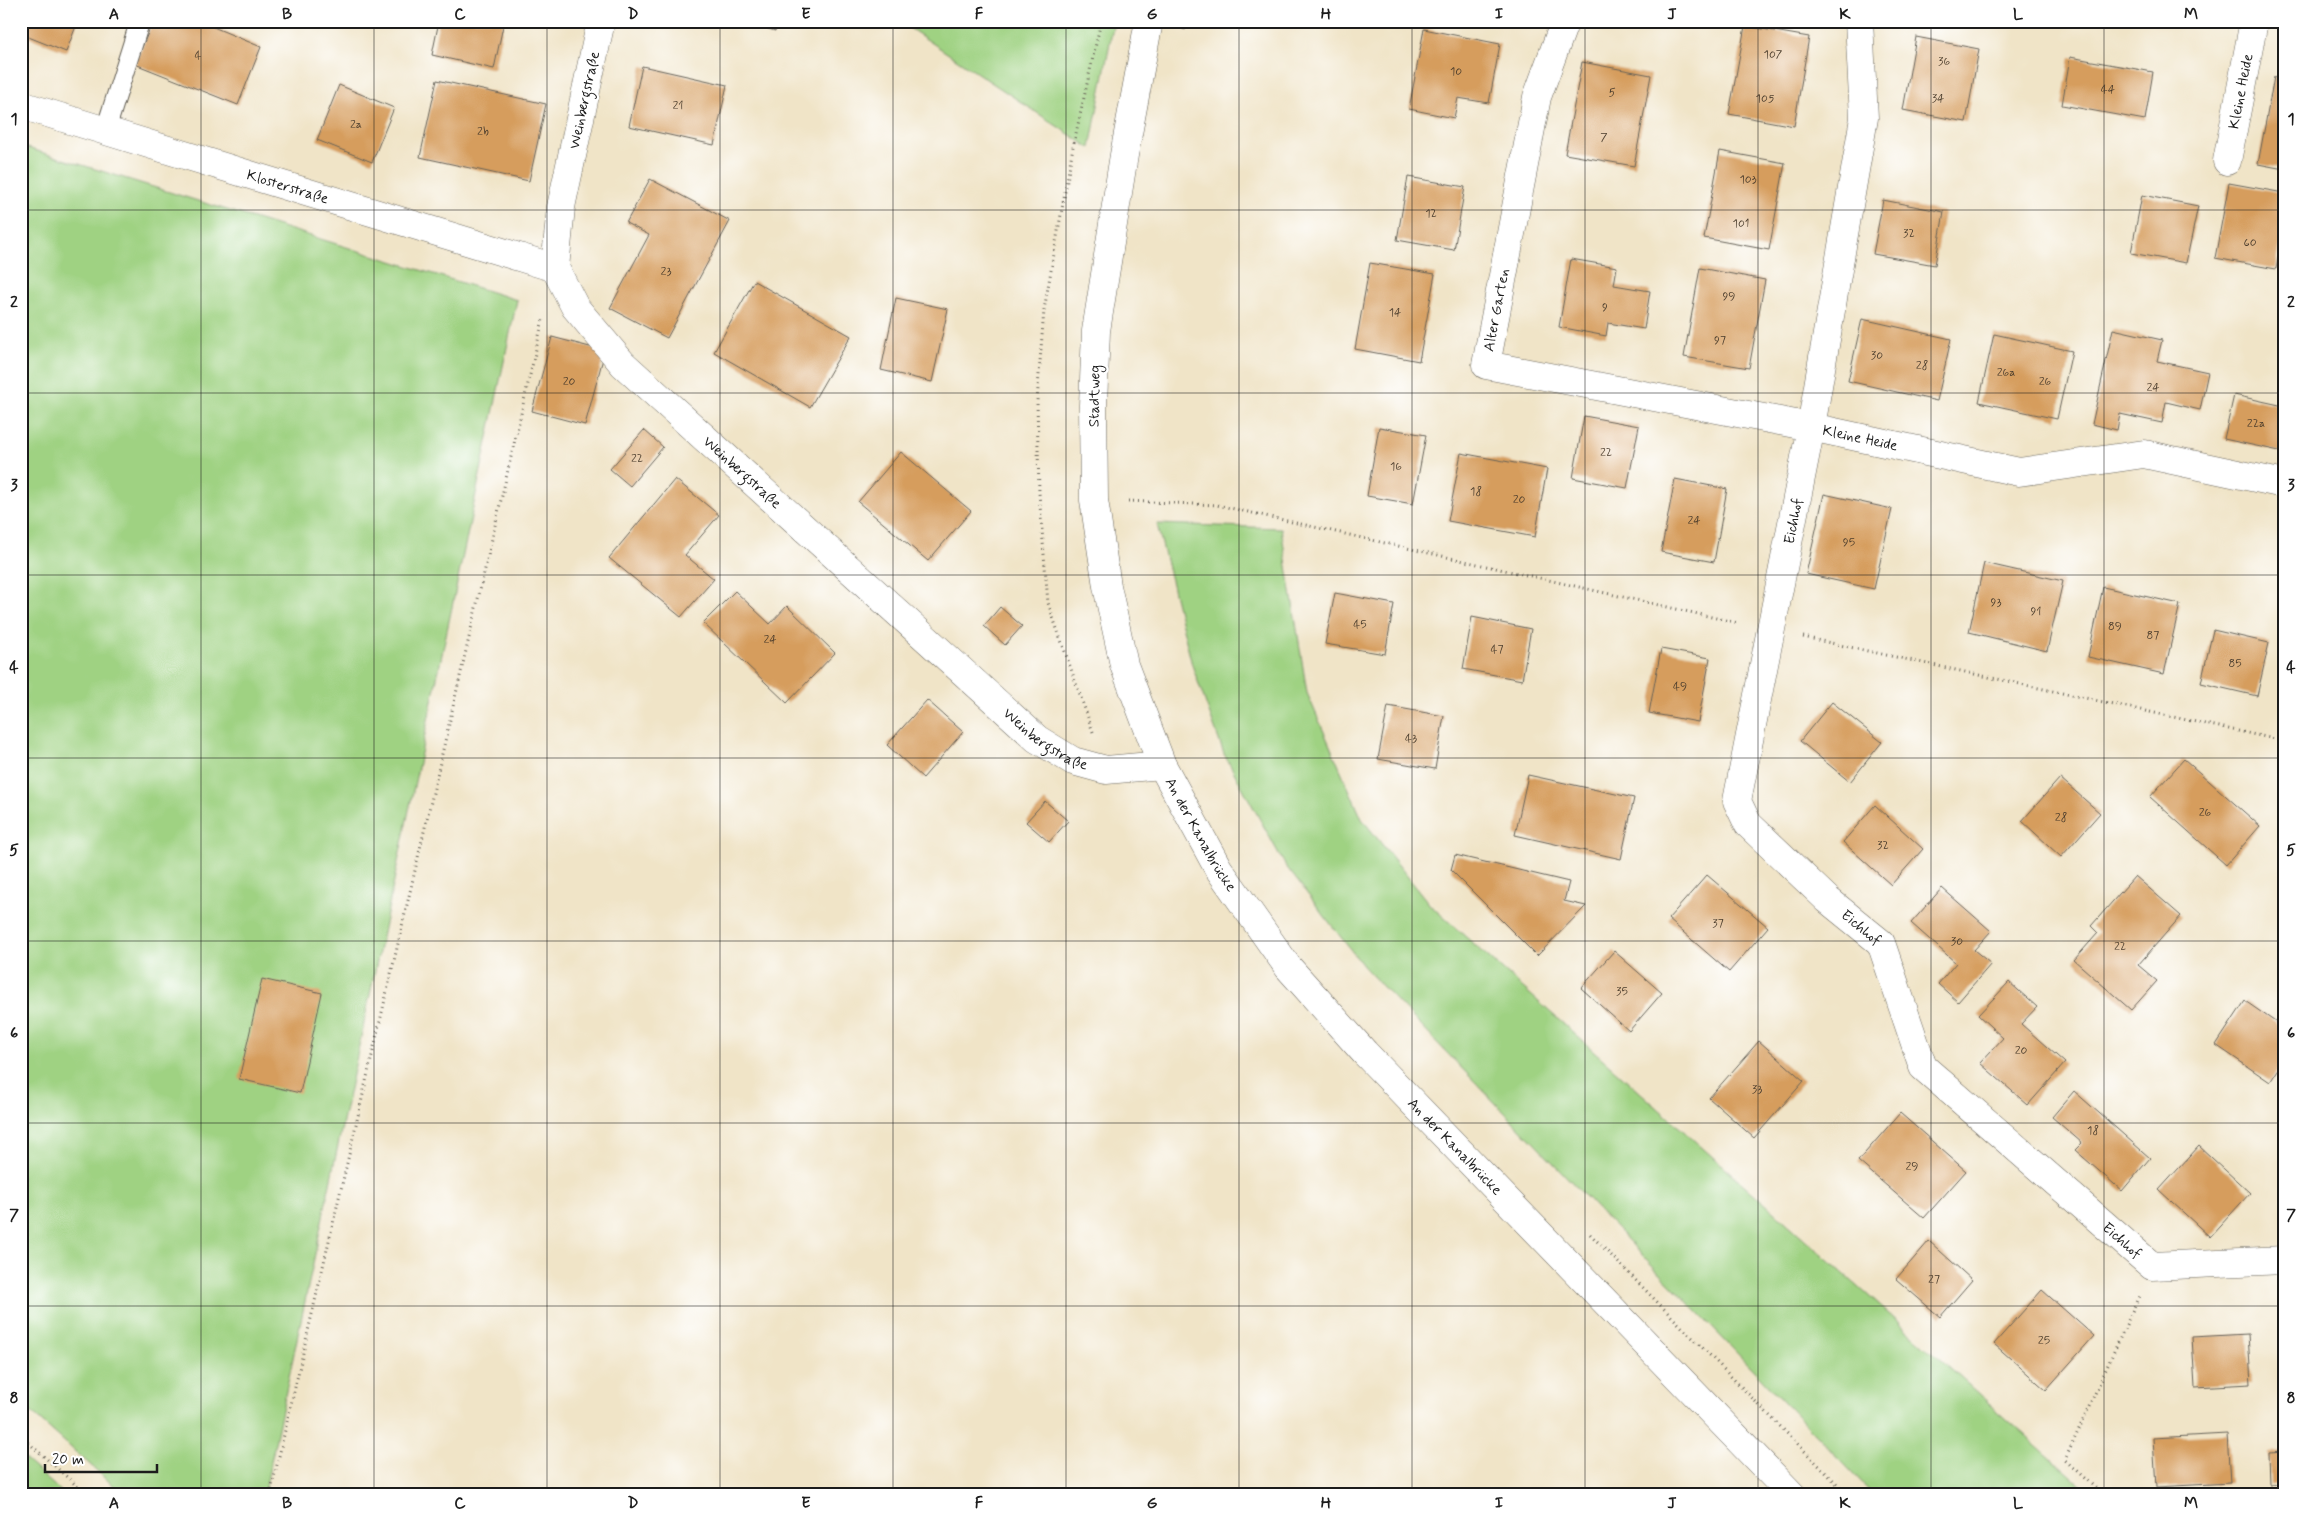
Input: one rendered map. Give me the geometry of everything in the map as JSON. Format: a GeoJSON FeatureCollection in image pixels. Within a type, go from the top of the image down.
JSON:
{"type":"FeatureCollection","features":[{"type":"Feature","properties":{"kind":"street","name":"Weinbergstraße"},"geometry":{"type":"LineString","coordinates":[[601,21],[561,207],[555,268],[575,306],[623,364],[1037,739],[1073,761],[1106,770],[1162,765]]}},
{"type":"Feature","properties":{"kind":"street","name":"Stadtweg"},"geometry":{"type":"LineString","coordinates":[[1149,21],[1124,155],[1096,331],[1093,405],[1094,500],[1107,586],[1124,664],[1162,765]]}},
{"type":"Feature","properties":{"kind":"street","name":"Alter Garten"},"geometry":{"type":"LineString","coordinates":[[1565,21],[1537,97],[1486,365],[1811,427]]}},
{"type":"Feature","properties":{"kind":"street","name":"Kleine Heide"},"geometry":{"type":"LineString","coordinates":[[1858,21],[1864,118],[1811,427],[2019,472],[2144,454],[2284,484]]}},
{"type":"Feature","properties":{"kind":"street","name":"Kleine Heide"},"geometry":{"type":"LineString","coordinates":[[2227,161],[2254,21]]}},
{"type":"Feature","properties":{"kind":"street","name":"Klosterstraße"},"geometry":{"type":"LineString","coordinates":[[21,105],[555,268]]}},
{"type":"Feature","properties":{"kind":"street","name":"Eichhof"},"geometry":{"type":"LineString","coordinates":[[1811,427],[1736,801],[1748,824],[1828,900],[1881,944],[1923,1067],[2152,1266],[2284,1260]]}},
{"type":"Feature","properties":{"kind":"street","name":"An der Kanalbrücke"},"geometry":{"type":"LineString","coordinates":[[1162,765],[1218,868],[1288,967],[1365,1053],[1792,1495]]}},
{"type":"Feature","properties":{"kind":"lane"},"geometry":{"type":"LineString","coordinates":[[105,132],[140,21]]}},
{"type":"Feature","properties":{"kind":"path"},"geometry":{"type":"LineString","coordinates":[[1184,31],[1186,21]]}},
{"type":"Feature","properties":{"kind":"path"},"geometry":{"type":"LineString","coordinates":[[270,1495],[555,268]]}},
{"type":"Feature","properties":{"kind":"path"},"geometry":{"type":"LineString","coordinates":[[1094,500],[1217,505],[1771,630],[2284,741]]}},
{"type":"Feature","properties":{"kind":"path"},"geometry":{"type":"LineString","coordinates":[[1588,1232],[1848,1495]]}},
{"type":"Feature","properties":{"kind":"path"},"geometry":{"type":"LineString","coordinates":[[2103,1495],[2064,1460],[2152,1266]]}},
{"type":"Feature","properties":{"kind":"path"},"geometry":{"type":"LineString","coordinates":[[21,1436],[88,1495]]}},
{"type":"Feature","properties":{"kind":"green space"},"geometry":{"type":"Polygon","coordinates":[[[899,21],[1114,21],[1090,148],[899,21]]]}},
{"type":"Feature","properties":{"kind":"green space"},"geometry":{"type":"Polygon","coordinates":[[[21,146],[517,300],[264,1495],[124,1495],[21,1403],[21,146]]]}},
{"type":"Feature","properties":{"kind":"green space"},"geometry":{"type":"Polygon","coordinates":[[[1157,524],[1281,528],[1307,693],[1362,819],[1430,905],[2092,1495],[1874,1495],[1364,967],[1285,865],[1224,754],[1192,665],[1157,524]]]}},
{"type":"Feature","properties":{"kind":"green space"},"geometry":{"type":"Polygon","coordinates":[[[21,1456],[65,1495],[21,1495],[21,1456]]]}},
{"type":"Feature","properties":{"kind":"building"},"geometry":{"type":"Polygon","coordinates":[[[21,21],[78,21],[66,52],[21,34],[21,21]]]}},
{"type":"Feature","properties":{"kind":"building"},"geometry":{"type":"Polygon","coordinates":[[[153,21],[199,21],[261,47],[238,105],[135,64],[153,21]]]}},
{"type":"Feature","properties":{"kind":"building"},"geometry":{"type":"Polygon","coordinates":[[[439,21],[504,21],[494,69],[432,55],[439,21]]]}},
{"type":"Feature","properties":{"kind":"building"},"geometry":{"type":"Polygon","coordinates":[[[743,21],[778,21],[775,31],[743,21]]]}},
{"type":"Feature","properties":{"kind":"building"},"geometry":{"type":"Polygon","coordinates":[[[2029,21],[2045,21],[2045,25],[2029,21]]]}},
{"type":"Feature","properties":{"kind":"building"},"geometry":{"type":"Polygon","coordinates":[[[1745,26],[1809,37],[1794,126],[1729,114],[1745,26]]]}},
{"type":"Feature","properties":{"kind":"building"},"geometry":{"type":"Polygon","coordinates":[[[1424,29],[1500,44],[1489,103],[1458,98],[1454,118],[1409,109],[1424,29]]]}},
{"type":"Feature","properties":{"kind":"building"},"geometry":{"type":"Polygon","coordinates":[[[1916,37],[1979,49],[1966,122],[1903,110],[1916,37]]]}},
{"type":"Feature","properties":{"kind":"building"},"geometry":{"type":"Polygon","coordinates":[[[2070,57],[2153,72],[2145,120],[2062,105],[2070,57]]]}},
{"type":"Feature","properties":{"kind":"building"},"geometry":{"type":"Polygon","coordinates":[[[1582,62],[1651,75],[1634,166],[1565,154],[1582,62]]]}},
{"type":"Feature","properties":{"kind":"building"},"geometry":{"type":"Polygon","coordinates":[[[642,66],[727,85],[714,145],[629,126],[642,66]]]}},
{"type":"Feature","properties":{"kind":"building"},"geometry":{"type":"Polygon","coordinates":[[[2274,77],[2284,78],[2284,169],[2258,164],[2274,77]]]}},
{"type":"Feature","properties":{"kind":"building"},"geometry":{"type":"Polygon","coordinates":[[[437,80],[546,104],[529,181],[420,157],[437,80]]]}},
{"type":"Feature","properties":{"kind":"building"},"geometry":{"type":"Polygon","coordinates":[[[339,85],[394,108],[372,162],[317,140],[339,85]]]}},
{"type":"Feature","properties":{"kind":"building"},"geometry":{"type":"Polygon","coordinates":[[[1720,151],[1785,163],[1769,250],[1704,238],[1720,151]]]}},
{"type":"Feature","properties":{"kind":"building"},"geometry":{"type":"Polygon","coordinates":[[[1408,177],[1465,187],[1454,250],[1397,240],[1408,177]]]}},
{"type":"Feature","properties":{"kind":"building"},"geometry":{"type":"Polygon","coordinates":[[[650,179],[730,221],[667,338],[610,308],[649,235],[626,223],[650,179]]]}},
{"type":"Feature","properties":{"kind":"building"},"geometry":{"type":"Polygon","coordinates":[[[2229,183],[2284,193],[2284,225],[2276,269],[2215,258],[2229,183]]]}},
{"type":"Feature","properties":{"kind":"building"},"geometry":{"type":"Polygon","coordinates":[[[2142,195],[2198,206],[2186,263],[2131,253],[2142,195]]]}},
{"type":"Feature","properties":{"kind":"building"},"geometry":{"type":"Polygon","coordinates":[[[1883,200],[1944,212],[1935,265],[1873,254],[1883,200]]]}},
{"type":"Feature","properties":{"kind":"building"},"geometry":{"type":"Polygon","coordinates":[[[1571,259],[1617,267],[1614,285],[1650,291],[1644,329],[1608,323],[1606,336],[1559,327],[1571,259]]]}},
{"type":"Feature","properties":{"kind":"building"},"geometry":{"type":"Polygon","coordinates":[[[1370,263],[1435,274],[1419,361],[1355,349],[1370,263]]]}},
{"type":"Feature","properties":{"kind":"building"},"geometry":{"type":"Polygon","coordinates":[[[1700,268],[1765,280],[1749,368],[1684,357],[1700,268]]]}},
{"type":"Feature","properties":{"kind":"building"},"geometry":{"type":"Polygon","coordinates":[[[754,281],[851,336],[810,407],[714,352],[754,281]]]}},
{"type":"Feature","properties":{"kind":"building"},"geometry":{"type":"Polygon","coordinates":[[[896,298],[948,309],[932,382],[881,370],[896,298]]]}},
{"type":"Feature","properties":{"kind":"building"},"geometry":{"type":"Polygon","coordinates":[[[1862,319],[1951,339],[1937,401],[1848,381],[1862,319]]]}},
{"type":"Feature","properties":{"kind":"building"},"geometry":{"type":"Polygon","coordinates":[[[2113,329],[2162,340],[2157,361],[2208,372],[2200,410],[2166,402],[2162,423],[2120,414],[2117,430],[2092,424],[2113,329]]]}},
{"type":"Feature","properties":{"kind":"building"},"geometry":{"type":"Polygon","coordinates":[[[1994,334],[2072,351],[2057,419],[1979,402],[1994,334]]]}},
{"type":"Feature","properties":{"kind":"building"},"geometry":{"type":"Polygon","coordinates":[[[552,337],[605,351],[585,425],[532,411],[552,337]]]}},
{"type":"Feature","properties":{"kind":"building"},"geometry":{"type":"Polygon","coordinates":[[[2234,395],[2284,406],[2284,452],[2224,439],[2234,395]]]}},
{"type":"Feature","properties":{"kind":"building"},"geometry":{"type":"Polygon","coordinates":[[[1584,416],[1639,426],[1627,488],[1573,478],[1584,416]]]}},
{"type":"Feature","properties":{"kind":"building"},"geometry":{"type":"Polygon","coordinates":[[[1379,427],[1426,435],[1413,504],[1367,496],[1379,427]]]}},
{"type":"Feature","properties":{"kind":"building"},"geometry":{"type":"Polygon","coordinates":[[[644,430],[663,447],[630,486],[610,469],[644,430]]]}},
{"type":"Feature","properties":{"kind":"building"},"geometry":{"type":"Polygon","coordinates":[[[901,452],[971,511],[928,561],[858,502],[901,452]]]}},
{"type":"Feature","properties":{"kind":"building"},"geometry":{"type":"Polygon","coordinates":[[[1461,453],[1547,469],[1535,537],[1448,521],[1461,453]]]}},
{"type":"Feature","properties":{"kind":"building"},"geometry":{"type":"Polygon","coordinates":[[[675,479],[719,515],[685,555],[714,579],[681,617],[609,558],[675,479]]]}},
{"type":"Feature","properties":{"kind":"building"},"geometry":{"type":"Polygon","coordinates":[[[1675,479],[1727,489],[1714,562],[1661,552],[1675,479]]]}},
{"type":"Feature","properties":{"kind":"building"},"geometry":{"type":"Polygon","coordinates":[[[1824,494],[1892,509],[1874,589],[1806,574],[1824,494]]]}},
{"type":"Feature","properties":{"kind":"building"},"geometry":{"type":"Polygon","coordinates":[[[1984,563],[2063,581],[2047,651],[1969,632],[1984,563]]]}},
{"type":"Feature","properties":{"kind":"building"},"geometry":{"type":"Polygon","coordinates":[[[2103,587],[2180,604],[2164,674],[2088,657],[2103,587]]]}},
{"type":"Feature","properties":{"kind":"building"},"geometry":{"type":"Polygon","coordinates":[[[735,591],[770,624],[787,606],[835,653],[787,703],[703,623],[735,591]]]}},
{"type":"Feature","properties":{"kind":"building"},"geometry":{"type":"Polygon","coordinates":[[[1335,593],[1394,604],[1385,654],[1325,644],[1335,593]]]}},
{"type":"Feature","properties":{"kind":"building"},"geometry":{"type":"Polygon","coordinates":[[[1000,607],[1022,626],[1005,645],[984,626],[1000,607]]]}},
{"type":"Feature","properties":{"kind":"building"},"geometry":{"type":"Polygon","coordinates":[[[1472,617],[1531,629],[1522,680],[1463,669],[1472,617]]]}},
{"type":"Feature","properties":{"kind":"building"},"geometry":{"type":"Polygon","coordinates":[[[2213,630],[2269,643],[2257,696],[2201,683],[2213,630]]]}},
{"type":"Feature","properties":{"kind":"building"},"geometry":{"type":"Polygon","coordinates":[[[1661,649],[1710,658],[1698,722],[1649,713],[1661,649]]]}},
{"type":"Feature","properties":{"kind":"building"},"geometry":{"type":"Polygon","coordinates":[[[927,700],[963,732],[923,778],[887,745],[927,700]]]}},
{"type":"Feature","properties":{"kind":"building"},"geometry":{"type":"Polygon","coordinates":[[[1832,702],[1882,742],[1850,782],[1800,741],[1832,702]]]}},
{"type":"Feature","properties":{"kind":"building"},"geometry":{"type":"Polygon","coordinates":[[[1388,706],[1444,716],[1435,769],[1378,759],[1388,706]]]}},
{"type":"Feature","properties":{"kind":"building"},"geometry":{"type":"Polygon","coordinates":[[[2184,759],[2260,826],[2226,865],[2150,797],[2184,759]]]}},
{"type":"Feature","properties":{"kind":"building"},"geometry":{"type":"Polygon","coordinates":[[[1528,775],[1634,798],[1621,859],[1515,835],[1528,775]]]}},
{"type":"Feature","properties":{"kind":"building"},"geometry":{"type":"Polygon","coordinates":[[[2060,778],[2100,813],[2061,857],[2022,821],[2060,778]]]}},
{"type":"Feature","properties":{"kind":"building"},"geometry":{"type":"Polygon","coordinates":[[[1045,801],[1068,821],[1049,842],[1026,822],[1045,801]]]}},
{"type":"Feature","properties":{"kind":"building"},"geometry":{"type":"Polygon","coordinates":[[[1875,805],[1923,849],[1891,885],[1843,842],[1875,805]]]}},
{"type":"Feature","properties":{"kind":"building"},"geometry":{"type":"Polygon","coordinates":[[[1455,855],[1569,882],[1564,901],[1586,906],[1537,956],[1451,870],[1455,855]]]}},
{"type":"Feature","properties":{"kind":"building"},"geometry":{"type":"Polygon","coordinates":[[[1707,875],[1768,927],[1729,972],[1668,919],[1707,875]]]}},
{"type":"Feature","properties":{"kind":"building"},"geometry":{"type":"Polygon","coordinates":[[[2135,876],[2181,916],[2138,965],[2157,981],[2131,1010],[2074,960],[2098,933],[2091,926],[2135,876]]]}},
{"type":"Feature","properties":{"kind":"building"},"geometry":{"type":"Polygon","coordinates":[[[1942,888],[1991,931],[1974,950],[1991,964],[1958,1002],[1938,984],[1956,963],[1911,923],[1942,888]]]}},
{"type":"Feature","properties":{"kind":"building"},"geometry":{"type":"Polygon","coordinates":[[[1614,951],[1662,993],[1629,1031],[1581,988],[1614,951]]]}},
{"type":"Feature","properties":{"kind":"building"},"geometry":{"type":"Polygon","coordinates":[[[262,979],[322,993],[300,1093],[239,1079],[262,979]]]}},
{"type":"Feature","properties":{"kind":"building"},"geometry":{"type":"Polygon","coordinates":[[[2009,982],[2037,1007],[2021,1024],[2065,1063],[2028,1105],[1980,1063],[2003,1038],[1978,1015],[2009,982]]]}},
{"type":"Feature","properties":{"kind":"building"},"geometry":{"type":"Polygon","coordinates":[[[2245,1001],[2284,1028],[2284,1061],[2270,1082],[2216,1045],[2245,1001]]]}},
{"type":"Feature","properties":{"kind":"building"},"geometry":{"type":"Polygon","coordinates":[[[1759,1041],[1804,1081],[1754,1138],[1709,1098],[1759,1041]]]}},
{"type":"Feature","properties":{"kind":"building"},"geometry":{"type":"Polygon","coordinates":[[[2074,1091],[2150,1158],[2122,1191],[2075,1150],[2082,1143],[2052,1117],[2074,1091]]]}},
{"type":"Feature","properties":{"kind":"building"},"geometry":{"type":"Polygon","coordinates":[[[1900,1113],[1966,1171],[1924,1218],[1858,1161],[1900,1113]]]}},
{"type":"Feature","properties":{"kind":"building"},"geometry":{"type":"Polygon","coordinates":[[[2199,1146],[2250,1193],[2210,1237],[2159,1190],[2199,1146]]]}},
{"type":"Feature","properties":{"kind":"building"},"geometry":{"type":"Polygon","coordinates":[[[1929,1241],[1972,1280],[1940,1317],[1896,1279],[1929,1241]]]}},
{"type":"Feature","properties":{"kind":"building"},"geometry":{"type":"Polygon","coordinates":[[[2042,1290],[2094,1336],[2046,1390],[1994,1344],[2042,1290]]]}},
{"type":"Feature","properties":{"kind":"building"},"geometry":{"type":"Polygon","coordinates":[[[2248,1334],[2251,1384],[2195,1387],[2192,1337],[2248,1334]]]}},
{"type":"Feature","properties":{"kind":"building"},"geometry":{"type":"Polygon","coordinates":[[[2227,1434],[2230,1483],[2156,1487],[2153,1438],[2227,1434]]]}},
{"type":"Feature","properties":{"kind":"building"},"geometry":{"type":"Polygon","coordinates":[[[2284,1452],[2284,1483],[2270,1484],[2269,1453],[2284,1452]]]}}]}
